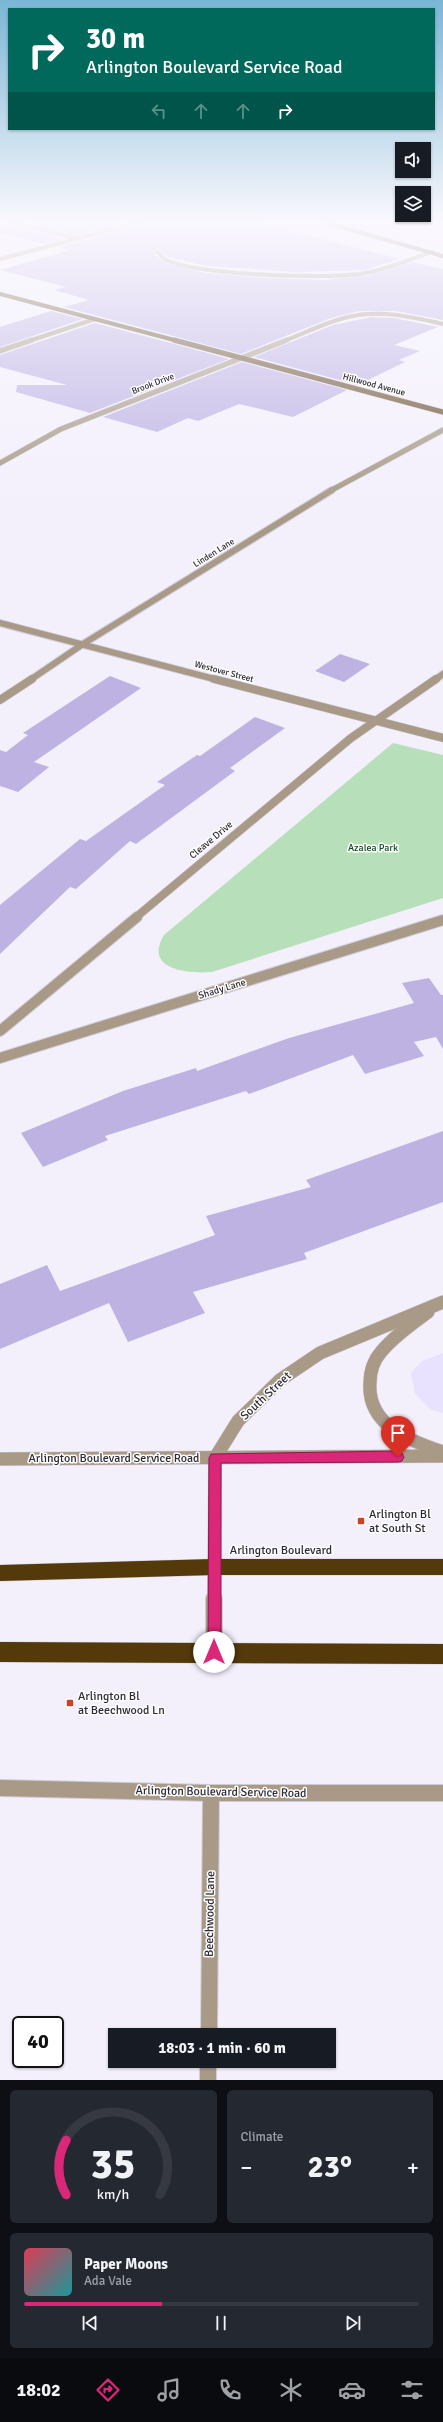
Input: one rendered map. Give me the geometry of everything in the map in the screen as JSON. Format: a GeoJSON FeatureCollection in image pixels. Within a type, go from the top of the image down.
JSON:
{"type":"FeatureCollection","features":[{"type":"Feature","properties":{"kind":"highway","name":"Arlington Boulevard"},"geometry":{"type":"LineString","coordinates":[[0,1573],[214,1567],[443,1567]]}},
{"type":"Feature","properties":{"kind":"highway"},"geometry":{"type":"LineString","coordinates":[[0,1652],[443,1654]]}},
{"type":"Feature","properties":{"kind":"main road","name":"Hillwood Avenue"},"geometry":{"type":"LineString","coordinates":[[99,320],[443,412]]}},
{"type":"Feature","properties":{"kind":"street"},"geometry":{"type":"LineString","coordinates":[[0,351],[92,320]]}},
{"type":"Feature","properties":{"kind":"street","name":"Brook Drive"},"geometry":{"type":"LineString","coordinates":[[0,463],[61,429],[338,320]]}},
{"type":"Feature","properties":{"kind":"street","name":"Brook Drive"},"geometry":{"type":"LineString","coordinates":[[423,320],[443,324]]}},
{"type":"Feature","properties":{"kind":"street","name":"Linden Lane"},"geometry":{"type":"LineString","coordinates":[[0,700],[83,644],[343,483],[443,430]]}},
{"type":"Feature","properties":{"kind":"street","name":"Westover Street"},"geometry":{"type":"LineString","coordinates":[[0,622],[443,738]]}},
{"type":"Feature","properties":{"kind":"street","name":"Cleave Drive"},"geometry":{"type":"LineString","coordinates":[[0,1031],[345,743],[443,674]]}},
{"type":"Feature","properties":{"kind":"street","name":"Shady Lane"},"geometry":{"type":"LineString","coordinates":[[0,1058],[443,920]]}},
{"type":"Feature","properties":{"kind":"street"},"geometry":{"type":"LineString","coordinates":[[441,1303],[380,1353],[372,1370],[368,1384],[370,1402],[380,1420],[414,1442],[443,1452]]}},
{"type":"Feature","properties":{"kind":"street","name":"South Street"},"geometry":{"type":"LineString","coordinates":[[215,1458],[238,1421],[280,1380],[320,1353],[441,1303]]}},
{"type":"Feature","properties":{"kind":"street","name":"Arlington Boulevard Service Road"},"geometry":{"type":"LineString","coordinates":[[0,1458],[443,1456]]}},
{"type":"Feature","properties":{"kind":"street"},"geometry":{"type":"LineString","coordinates":[[214,1652],[215,1458]]}},
{"type":"Feature","properties":{"kind":"street","name":"Arlington Boulevard Service Road"},"geometry":{"type":"LineString","coordinates":[[0,1788],[211,1792],[443,1793]]}},
{"type":"Feature","properties":{"kind":"street","name":"Beechwood Lane"},"geometry":{"type":"LineString","coordinates":[[209,2028],[211,1792]]}},
{"type":"Feature","properties":{"kind":"street"},"geometry":{"type":"LineString","coordinates":[[208,2068],[208,2080]]}},
{"type":"Feature","properties":{"kind":"shaded area"},"geometry":{"type":"Polygon","coordinates":[[[443,1353],[443,1413],[431,1410],[415,1394],[411,1373],[422,1361],[443,1353]]]}},
{"type":"Feature","properties":{"kind":"green space","name":"Azalea Park"},"geometry":{"type":"Polygon","coordinates":[[[393,743],[443,755],[443,898],[212,972],[191,972],[171,967],[164,963],[159,956],[159,947],[164,935],[393,743]]]}},
{"type":"Feature","properties":{"kind":"building"},"geometry":{"type":"Polygon","coordinates":[[[22,320],[80,320],[0,347],[0,327],[22,320]]]}},
{"type":"Feature","properties":{"kind":"building"},"geometry":{"type":"Polygon","coordinates":[[[113,320],[326,320],[241,354],[113,320]]]}},
{"type":"Feature","properties":{"kind":"building"},"geometry":{"type":"Polygon","coordinates":[[[357,320],[405,320],[438,327],[394,345],[420,351],[399,360],[405,362],[358,385],[254,357],[333,325],[357,320]]]}},
{"type":"Feature","properties":{"kind":"building"},"geometry":{"type":"Polygon","coordinates":[[[95,323],[229,359],[90,413],[16,392],[17,385],[67,385],[0,367],[0,355],[95,323]]]}},
{"type":"Feature","properties":{"kind":"building"},"geometry":{"type":"Polygon","coordinates":[[[242,362],[347,390],[293,417],[239,404],[198,421],[188,418],[157,432],[103,417],[242,362]]]}},
{"type":"Feature","properties":{"kind":"building"},"geometry":{"type":"Polygon","coordinates":[[[340,654],[370,664],[344,682],[315,671],[340,654]]]}},
{"type":"Feature","properties":{"kind":"building"},"geometry":{"type":"Polygon","coordinates":[[[110,676],[141,688],[34,762],[49,767],[18,792],[0,786],[0,750],[6,752],[28,735],[23,733],[110,676]]]}},
{"type":"Feature","properties":{"kind":"building"},"geometry":{"type":"Polygon","coordinates":[[[255,717],[285,728],[230,768],[235,771],[136,844],[130,841],[76,889],[70,887],[0,954],[0,905],[80,839],[86,841],[165,785],[157,782],[197,755],[200,756],[255,717]]]}},
{"type":"Feature","properties":{"kind":"building"},"geometry":{"type":"Polygon","coordinates":[[[429,978],[441,995],[443,995],[443,1049],[436,1037],[414,1042],[424,1056],[365,1074],[353,1055],[249,1094],[246,1091],[105,1136],[108,1140],[43,1167],[21,1133],[123,1091],[196,1068],[197,1071],[289,1038],[414,1003],[402,983],[429,978]]]}},
{"type":"Feature","properties":{"kind":"building"},"geometry":{"type":"Polygon","coordinates":[[[443,1131],[443,1202],[304,1253],[307,1259],[193,1292],[205,1313],[128,1342],[109,1303],[0,1349],[0,1284],[47,1265],[60,1291],[215,1235],[206,1216],[311,1187],[306,1180],[443,1131]]]}},
{"type":"Feature","properties":{"kind":"place","name":"Arlington Bl at South St"},"geometry":{"type":"Point","coordinates":[361,1521]}},
{"type":"Feature","properties":{"kind":"place","name":"Arlington Bl at Beechwood Ln"},"geometry":{"type":"Point","coordinates":[70,1703]}},
{"type":"Feature","properties":{"kind":"route"},"geometry":{"type":"LineString","coordinates":[[214,1652],[215,1458],[398,1457]]}}]}
